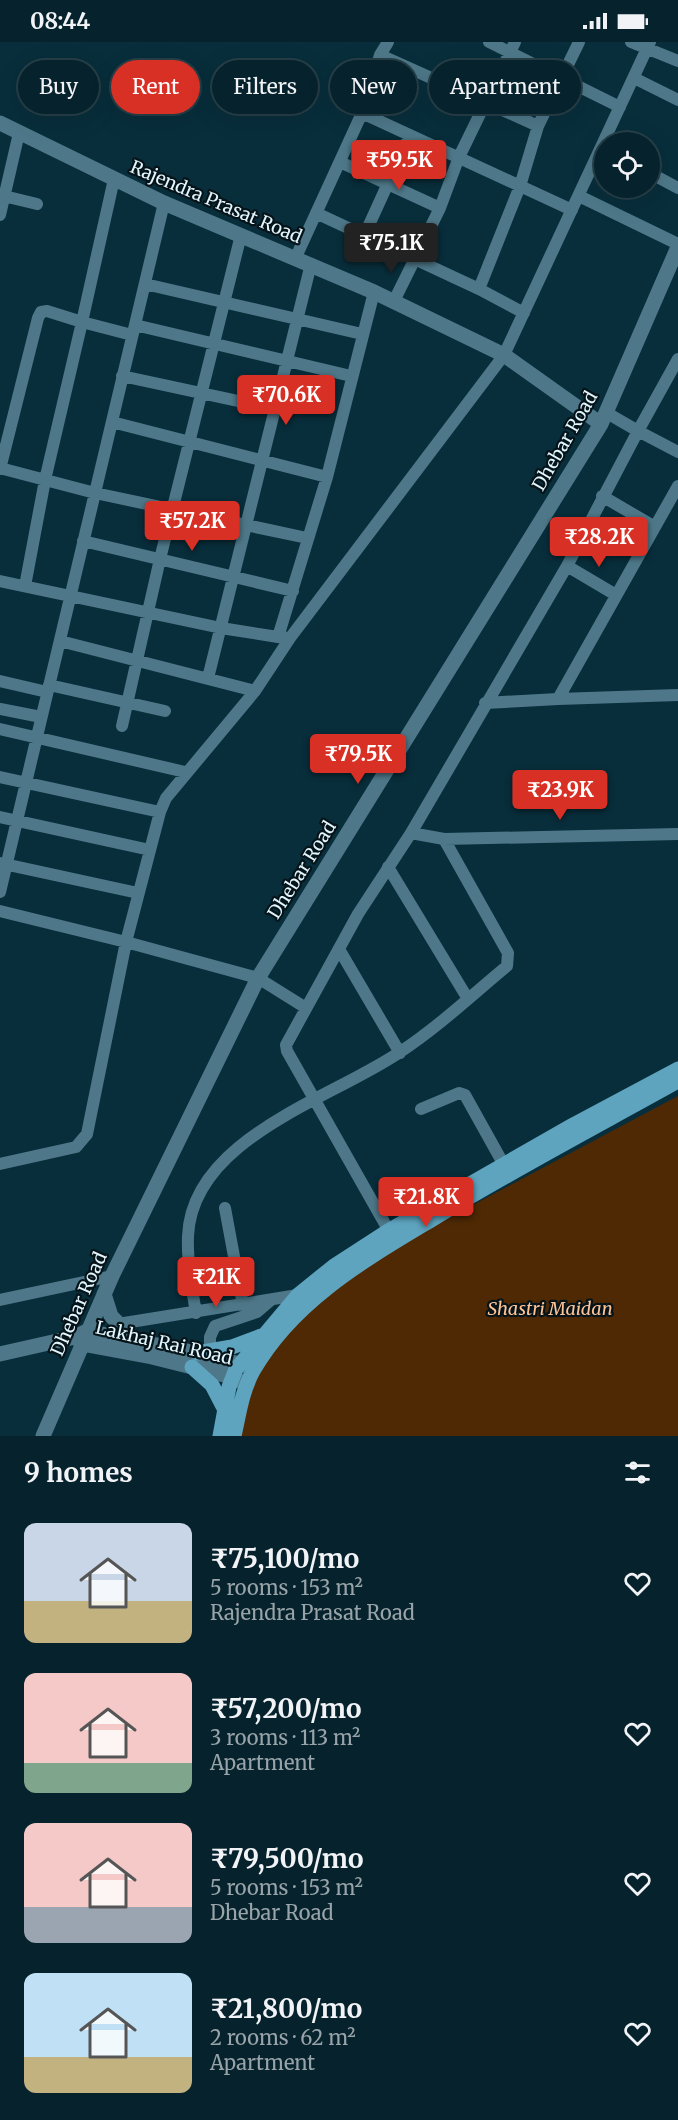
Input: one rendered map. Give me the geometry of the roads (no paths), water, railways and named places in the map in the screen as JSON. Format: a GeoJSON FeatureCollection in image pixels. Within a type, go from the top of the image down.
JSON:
{"type":"FeatureCollection","features":[{"type":"Feature","properties":{"kind":"main road"},"geometry":{"type":"LineString","coordinates":[[247,1366],[306,1306],[392,1236],[504,1165],[678,1069]]}},
{"type":"Feature","properties":{"kind":"main road"},"geometry":{"type":"LineString","coordinates":[[220,1436],[225,1410],[262,1336],[298,1294],[334,1266],[478,1192],[678,1081]]}},
{"type":"Feature","properties":{"kind":"main road"},"geometry":{"type":"LineString","coordinates":[[225,1410],[200,1357],[262,1336]]}},
{"type":"Feature","properties":{"kind":"main road"},"geometry":{"type":"LineString","coordinates":[[234,1436],[239,1381]]}},
{"type":"Feature","properties":{"kind":"street"},"geometry":{"type":"LineString","coordinates":[[378,60],[388,42]]}},
{"type":"Feature","properties":{"kind":"street"},"geometry":{"type":"LineString","coordinates":[[489,42],[512,47],[533,60]]}},
{"type":"Feature","properties":{"kind":"street"},"geometry":{"type":"LineString","coordinates":[[570,60],[579,42]]}},
{"type":"Feature","properties":{"kind":"street"},"geometry":{"type":"LineString","coordinates":[[632,42],[649,46],[678,62]]}},
{"type":"Feature","properties":{"kind":"street"},"geometry":{"type":"LineString","coordinates":[[610,132],[649,46]]}},
{"type":"Feature","properties":{"kind":"street"},"geometry":{"type":"LineString","coordinates":[[380,55],[429,77]]}},
{"type":"Feature","properties":{"kind":"street"},"geometry":{"type":"LineString","coordinates":[[634,78],[678,100]]}},
{"type":"Feature","properties":{"kind":"street"},"geometry":{"type":"LineString","coordinates":[[581,88],[620,107]]}},
{"type":"Feature","properties":{"kind":"street"},"geometry":{"type":"LineString","coordinates":[[296,257],[362,114]]}},
{"type":"Feature","properties":{"kind":"street"},"geometry":{"type":"LineString","coordinates":[[364,114],[572,210]]}},
{"type":"Feature","properties":{"kind":"street"},"geometry":{"type":"LineString","coordinates":[[394,301],[440,208],[459,157],[481,114]]}},
{"type":"Feature","properties":{"kind":"street"},"geometry":{"type":"LineString","coordinates":[[512,114],[538,126]]}},
{"type":"Feature","properties":{"kind":"street"},"geometry":{"type":"LineString","coordinates":[[478,289],[520,186],[544,114]]}},
{"type":"Feature","properties":{"kind":"street","name":"Rajendra Prasat Road"},"geometry":{"type":"LineString","coordinates":[[0,123],[164,203],[296,257],[394,301],[504,355],[604,419]]}},
{"type":"Feature","properties":{"kind":"street"},"geometry":{"type":"LineString","coordinates":[[0,215],[2,196],[19,133]]}},
{"type":"Feature","properties":{"kind":"street"},"geometry":{"type":"LineString","coordinates":[[364,236],[410,135]]}},
{"type":"Feature","properties":{"kind":"street"},"geometry":{"type":"LineString","coordinates":[[340,162],[440,208]]}},
{"type":"Feature","properties":{"kind":"street"},"geometry":{"type":"LineString","coordinates":[[0,1164],[76,1147],[87,1134],[126,942],[160,812],[166,798],[185,772],[255,691],[284,638],[504,355],[594,167]]}},
{"type":"Feature","properties":{"kind":"street"},"geometry":{"type":"LineString","coordinates":[[660,178],[678,188]]}},
{"type":"Feature","properties":{"kind":"street"},"geometry":{"type":"LineString","coordinates":[[25,586],[45,480],[114,179]]}},
{"type":"Feature","properties":{"kind":"street"},"geometry":{"type":"LineString","coordinates":[[2,196],[37,204]]}},
{"type":"Feature","properties":{"kind":"street"},"geometry":{"type":"LineString","coordinates":[[579,196],[678,245]]}},
{"type":"Feature","properties":{"kind":"street"},"geometry":{"type":"LineString","coordinates":[[0,891],[3,863],[17,821],[72,597],[83,541],[164,203]]}},
{"type":"Feature","properties":{"kind":"street"},"geometry":{"type":"LineString","coordinates":[[316,213],[524,313]]}},
{"type":"Feature","properties":{"kind":"street"},"geometry":{"type":"LineString","coordinates":[[122,726],[159,559],[241,235]]}},
{"type":"Feature","properties":{"kind":"street","name":"Dhebar Road"},"geometry":{"type":"LineString","coordinates":[[43,1436],[82,1337],[258,978],[604,419],[678,245]]}},
{"type":"Feature","properties":{"kind":"street"},"geometry":{"type":"LineString","coordinates":[[208,678],[311,264]]}},
{"type":"Feature","properties":{"kind":"street"},"geometry":{"type":"LineString","coordinates":[[145,284],[224,300],[362,334]]}},
{"type":"Feature","properties":{"kind":"street"},"geometry":{"type":"LineString","coordinates":[[284,638],[293,591],[327,477],[374,292]]}},
{"type":"Feature","properties":{"kind":"street"},"geometry":{"type":"LineString","coordinates":[[307,538],[95,493],[0,469],[38,318],[41,312],[47,311],[82,322],[214,343],[351,376]]}},
{"type":"Feature","properties":{"kind":"street"},"geometry":{"type":"LineString","coordinates":[[392,1236],[314,1100],[287,1051],[286,1045],[339,949],[411,833],[567,566],[602,496],[678,359]]}},
{"type":"Feature","properties":{"kind":"street"},"geometry":{"type":"LineString","coordinates":[[122,376],[202,391],[275,409]]}},
{"type":"Feature","properties":{"kind":"street"},"geometry":{"type":"LineString","coordinates":[[604,419],[638,430],[678,452]]}},
{"type":"Feature","properties":{"kind":"street"},"geometry":{"type":"LineString","coordinates":[[112,422],[327,477]]}},
{"type":"Feature","properties":{"kind":"street"},"geometry":{"type":"LineString","coordinates":[[558,699],[678,486]]}},
{"type":"Feature","properties":{"kind":"street"},"geometry":{"type":"LineString","coordinates":[[602,496],[655,528]]}},
{"type":"Feature","properties":{"kind":"street"},"geometry":{"type":"LineString","coordinates":[[83,541],[293,591]]}},
{"type":"Feature","properties":{"kind":"street"},"geometry":{"type":"LineString","coordinates":[[567,566],[616,595]]}},
{"type":"Feature","properties":{"kind":"street"},"geometry":{"type":"LineString","coordinates":[[0,581],[221,628],[284,638]]}},
{"type":"Feature","properties":{"kind":"street"},"geometry":{"type":"LineString","coordinates":[[60,641],[255,691]]}},
{"type":"Feature","properties":{"kind":"street"},"geometry":{"type":"LineString","coordinates":[[0,681],[165,711]]}},
{"type":"Feature","properties":{"kind":"street"},"geometry":{"type":"LineString","coordinates":[[485,703],[678,695]]}},
{"type":"Feature","properties":{"kind":"street"},"geometry":{"type":"LineString","coordinates":[[0,709],[41,717]]}},
{"type":"Feature","properties":{"kind":"street"},"geometry":{"type":"LineString","coordinates":[[0,729],[185,772]]}},
{"type":"Feature","properties":{"kind":"street"},"geometry":{"type":"LineString","coordinates":[[0,777],[160,812]]}},
{"type":"Feature","properties":{"kind":"street"},"geometry":{"type":"LineString","coordinates":[[0,817],[150,850]]}},
{"type":"Feature","properties":{"kind":"street"},"geometry":{"type":"LineString","coordinates":[[411,833],[444,839],[678,834]]}},
{"type":"Feature","properties":{"kind":"street"},"geometry":{"type":"LineString","coordinates":[[196,1313],[188,1236],[192,1214],[203,1190],[230,1153],[314,1100],[400,1053],[507,966],[509,960],[444,839]]}},
{"type":"Feature","properties":{"kind":"street"},"geometry":{"type":"LineString","coordinates":[[3,863],[138,893]]}},
{"type":"Feature","properties":{"kind":"street"},"geometry":{"type":"LineString","coordinates":[[388,867],[468,999]]}},
{"type":"Feature","properties":{"kind":"street"},"geometry":{"type":"LineString","coordinates":[[0,911],[258,978],[306,1008]]}},
{"type":"Feature","properties":{"kind":"street"},"geometry":{"type":"LineString","coordinates":[[339,949],[400,1053]]}},
{"type":"Feature","properties":{"kind":"street"},"geometry":{"type":"LineString","coordinates":[[421,1109],[453,1094],[465,1095],[504,1165]]}},
{"type":"Feature","properties":{"kind":"street"},"geometry":{"type":"LineString","coordinates":[[225,1208],[243,1305]]}},
{"type":"Feature","properties":{"kind":"street"},"geometry":{"type":"LineString","coordinates":[[0,1300],[112,1276]]}},
{"type":"Feature","properties":{"kind":"street"},"geometry":{"type":"LineString","coordinates":[[104,1294],[111,1316],[136,1341]]}},
{"type":"Feature","properties":{"kind":"street"},"geometry":{"type":"LineString","coordinates":[[118,1324],[196,1313],[298,1294]]}},
{"type":"Feature","properties":{"kind":"street"},"geometry":{"type":"LineString","coordinates":[[200,1357],[215,1326],[257,1312],[272,1299]]}},
{"type":"Feature","properties":{"kind":"street","name":"Lakhaj Rai Road"},"geometry":{"type":"LineString","coordinates":[[82,1337],[247,1366]]}},
{"type":"Feature","properties":{"kind":"street","name":"Lakhaj Rai Road"},"geometry":{"type":"LineString","coordinates":[[0,1354],[82,1337],[136,1341],[200,1357],[239,1381]]}},
{"type":"Feature","properties":{"kind":"park label","name":"Shastri Maidan"},"geometry":{"type":"Point","coordinates":[550,1309]}}]}
